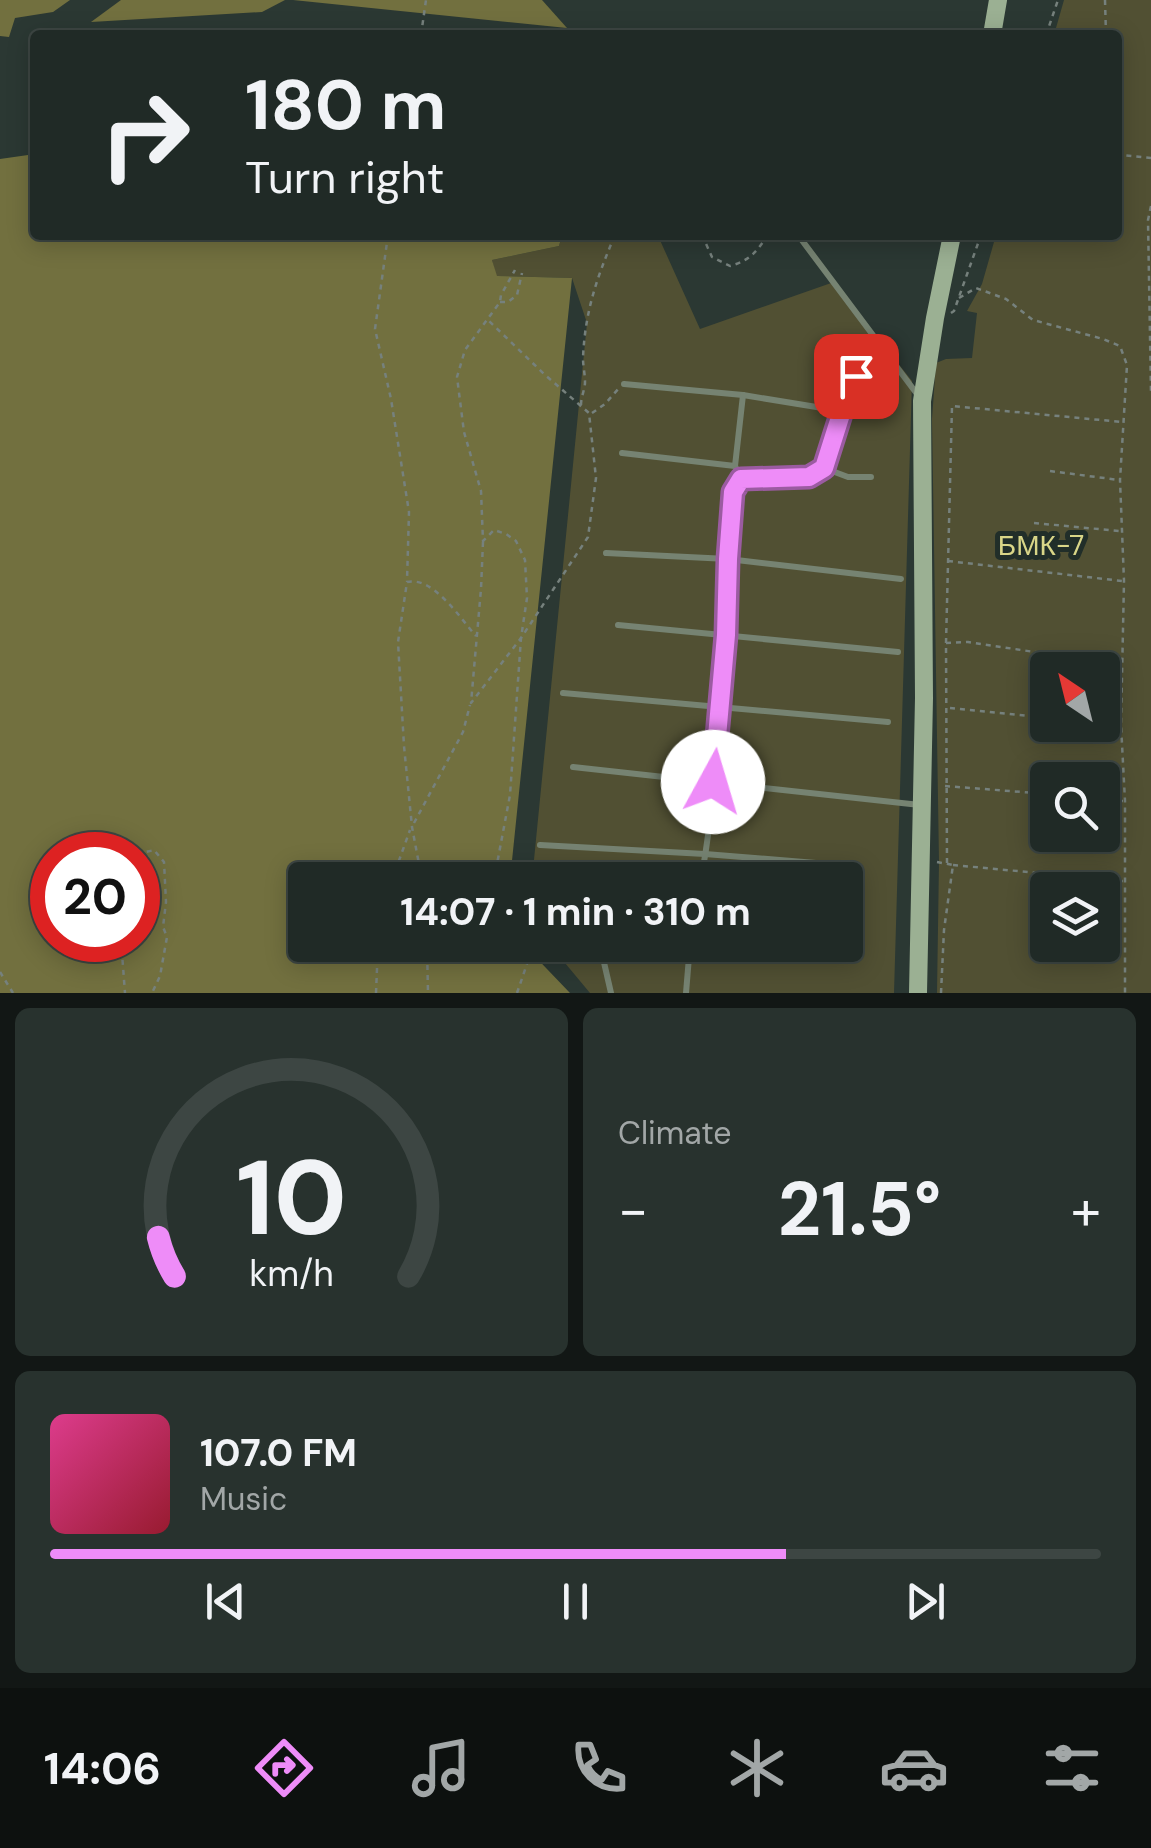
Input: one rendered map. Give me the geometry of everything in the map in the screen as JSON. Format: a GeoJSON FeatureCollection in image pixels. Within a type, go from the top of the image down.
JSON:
{"type":"FeatureCollection","features":[{"type":"Feature","properties":{"kind":"main road"},"geometry":{"type":"LineString","coordinates":[[993,30],[998,0]]}},
{"type":"Feature","properties":{"kind":"main road"},"geometry":{"type":"LineString","coordinates":[[918,993],[924,698],[922,401],[951,240]]}},
{"type":"Feature","properties":{"kind":"lane"},"geometry":{"type":"LineString","coordinates":[[802,240],[922,401]]}},
{"type":"Feature","properties":{"kind":"lane"},"geometry":{"type":"LineString","coordinates":[[850,359],[866,391]]}},
{"type":"Feature","properties":{"kind":"lane"},"geometry":{"type":"LineString","coordinates":[[741,479],[809,477],[824,468],[842,411],[898,368]]}},
{"type":"Feature","properties":{"kind":"lane"},"geometry":{"type":"LineString","coordinates":[[624,384],[743,395],[842,411]]}},
{"type":"Feature","properties":{"kind":"lane"},"geometry":{"type":"LineString","coordinates":[[741,479],[735,466],[743,395]]}},
{"type":"Feature","properties":{"kind":"lane"},"geometry":{"type":"LineString","coordinates":[[622,454],[735,466]]}},
{"type":"Feature","properties":{"kind":"lane"},"geometry":{"type":"LineString","coordinates":[[824,468],[848,478],[871,478]]}},
{"type":"Feature","properties":{"kind":"lane"},"geometry":{"type":"LineString","coordinates":[[704,862],[726,635],[733,492],[741,479]]}},
{"type":"Feature","properties":{"kind":"lane"},"geometry":{"type":"LineString","coordinates":[[606,553],[728,559],[900,579]]}},
{"type":"Feature","properties":{"kind":"lane"},"geometry":{"type":"LineString","coordinates":[[618,626],[898,652]]}},
{"type":"Feature","properties":{"kind":"lane"},"geometry":{"type":"LineString","coordinates":[[563,693],[888,722]]}},
{"type":"Feature","properties":{"kind":"lane"},"geometry":{"type":"LineString","coordinates":[[573,767],[922,806]]}},
{"type":"Feature","properties":{"kind":"lane"},"geometry":{"type":"LineString","coordinates":[[540,845],[804,862]]}},
{"type":"Feature","properties":{"kind":"lane"},"geometry":{"type":"LineString","coordinates":[[604,962],[611,993]]}},
{"type":"Feature","properties":{"kind":"lane"},"geometry":{"type":"LineString","coordinates":[[686,993],[689,962]]}},
{"type":"Feature","properties":{"kind":"path"},"geometry":{"type":"LineString","coordinates":[[422,30],[426,0]]}},
{"type":"Feature","properties":{"kind":"path"},"geometry":{"type":"LineString","coordinates":[[1048,30],[1058,0]]}},
{"type":"Feature","properties":{"kind":"path"},"geometry":{"type":"LineString","coordinates":[[1105,0],[1106,30]]}},
{"type":"Feature","properties":{"kind":"path"},"geometry":{"type":"LineString","coordinates":[[1122,155],[1151,158]]}},
{"type":"Feature","properties":{"kind":"path"},"geometry":{"type":"LineString","coordinates":[[1151,206],[1151,394]]}},
{"type":"Feature","properties":{"kind":"path"},"geometry":{"type":"LineString","coordinates":[[387,240],[374,328],[408,512],[407,582],[398,642],[404,746],[419,862]]}},
{"type":"Feature","properties":{"kind":"path"},"geometry":{"type":"LineString","coordinates":[[581,406],[586,323],[594,284],[613,240]]}},
{"type":"Feature","properties":{"kind":"path"},"geometry":{"type":"LineString","coordinates":[[704,240],[712,257],[730,266],[756,253],[765,240]]}},
{"type":"Feature","properties":{"kind":"path"},"geometry":{"type":"LineString","coordinates":[[935,318],[954,312],[979,240]]}},
{"type":"Feature","properties":{"kind":"path"},"geometry":{"type":"LineString","coordinates":[[398,862],[463,732],[470,703],[477,637],[481,491],[464,432],[456,377],[465,350],[500,302],[515,270]]}},
{"type":"Feature","properties":{"kind":"path"},"geometry":{"type":"LineString","coordinates":[[500,302],[508,302],[517,295],[522,272]]}},
{"type":"Feature","properties":{"kind":"path"},"geometry":{"type":"LineString","coordinates":[[959,298],[976,288],[1006,299],[1033,320],[1104,338],[1120,346],[1127,365],[1120,480],[1124,581],[1121,725],[1125,993]]}},
{"type":"Feature","properties":{"kind":"path"},"geometry":{"type":"LineString","coordinates":[[470,703],[521,638],[588,537],[596,478],[589,413],[487,319]]}},
{"type":"Feature","properties":{"kind":"path"},"geometry":{"type":"LineString","coordinates":[[589,413],[624,384]]}},
{"type":"Feature","properties":{"kind":"path"},"geometry":{"type":"LineString","coordinates":[[946,863],[952,406],[1122,422]]}},
{"type":"Feature","properties":{"kind":"path"},"geometry":{"type":"LineString","coordinates":[[1050,471],[1120,480]]}},
{"type":"Feature","properties":{"kind":"path"},"geometry":{"type":"LineString","coordinates":[[1034,523],[1121,532]]}},
{"type":"Feature","properties":{"kind":"path"},"geometry":{"type":"LineString","coordinates":[[482,540],[494,530],[506,534],[516,541],[526,560],[527,598],[510,795],[497,862]]}},
{"type":"Feature","properties":{"kind":"path"},"geometry":{"type":"LineString","coordinates":[[948,561],[1124,581]]}},
{"type":"Feature","properties":{"kind":"path"},"geometry":{"type":"LineString","coordinates":[[407,582],[415,580],[430,586],[477,637]]}},
{"type":"Feature","properties":{"kind":"path"},"geometry":{"type":"LineString","coordinates":[[946,643],[968,642],[1122,666]]}},
{"type":"Feature","properties":{"kind":"path"},"geometry":{"type":"LineString","coordinates":[[947,708],[1030,716]]}},
{"type":"Feature","properties":{"kind":"path"},"geometry":{"type":"LineString","coordinates":[[945,786],[1030,793]]}},
{"type":"Feature","properties":{"kind":"path"},"geometry":{"type":"LineString","coordinates":[[1120,801],[1124,801]]}},
{"type":"Feature","properties":{"kind":"path"},"geometry":{"type":"LineString","coordinates":[[152,993],[160,976],[167,937],[164,862],[160,857]]}},
{"type":"Feature","properties":{"kind":"path"},"geometry":{"type":"LineString","coordinates":[[921,862],[1124,882]]}},
{"type":"Feature","properties":{"kind":"path"},"geometry":{"type":"LineString","coordinates":[[941,993],[944,930],[954,865]]}},
{"type":"Feature","properties":{"kind":"path"},"geometry":{"type":"LineString","coordinates":[[122,962],[124,993]]}},
{"type":"Feature","properties":{"kind":"path"},"geometry":{"type":"LineString","coordinates":[[376,993],[377,962]]}},
{"type":"Feature","properties":{"kind":"path"},"geometry":{"type":"LineString","coordinates":[[427,962],[428,993]]}},
{"type":"Feature","properties":{"kind":"path"},"geometry":{"type":"LineString","coordinates":[[517,993],[528,962]]}},
{"type":"Feature","properties":{"kind":"path"},"geometry":{"type":"LineString","coordinates":[[0,972],[13,993]]}},
{"type":"Feature","properties":{"kind":"green space","name":"БМК-7"},"geometry":{"type":"Polygon","coordinates":[[[1064,0],[1151,0],[1151,993],[937,993],[939,862],[932,419],[936,363],[972,358],[977,313],[967,311],[982,284],[995,240],[1122,240],[1122,30],[1055,30],[1064,0]]]}},
{"type":"Feature","properties":{"kind":"green space"},"geometry":{"type":"Polygon","coordinates":[[[561,240],[660,240],[700,329],[834,282],[912,381],[894,993],[590,993],[564,962],[863,962],[863,862],[534,862],[587,323],[572,278],[496,276],[492,260],[559,246],[561,240]]]}},
{"type":"Feature","properties":{"kind":"shaded area"},"geometry":{"type":"Polygon","coordinates":[[[0,0],[70,0],[53,12],[15,18],[9,37],[0,36],[0,0]]]}},
{"type":"Feature","properties":{"kind":"shaded area"},"geometry":{"type":"Polygon","coordinates":[[[121,0],[285,0],[262,12],[91,22],[121,0]]]}},
{"type":"Feature","properties":{"kind":"shaded area"},"geometry":{"type":"Polygon","coordinates":[[[293,0],[542,0],[567,28],[293,0]]]}},
{"type":"Feature","properties":{"kind":"shaded area"},"geometry":{"type":"Polygon","coordinates":[[[30,155],[30,240],[561,240],[559,246],[492,260],[497,276],[572,278],[512,862],[288,862],[288,962],[540,962],[570,993],[0,993],[0,159],[30,155]]]}},
{"type":"Feature","properties":{"kind":"route"},"geometry":{"type":"LineString","coordinates":[[713,782],[733,492],[741,479],[809,477],[824,468],[842,411],[866,391],[856,376]]}}]}
